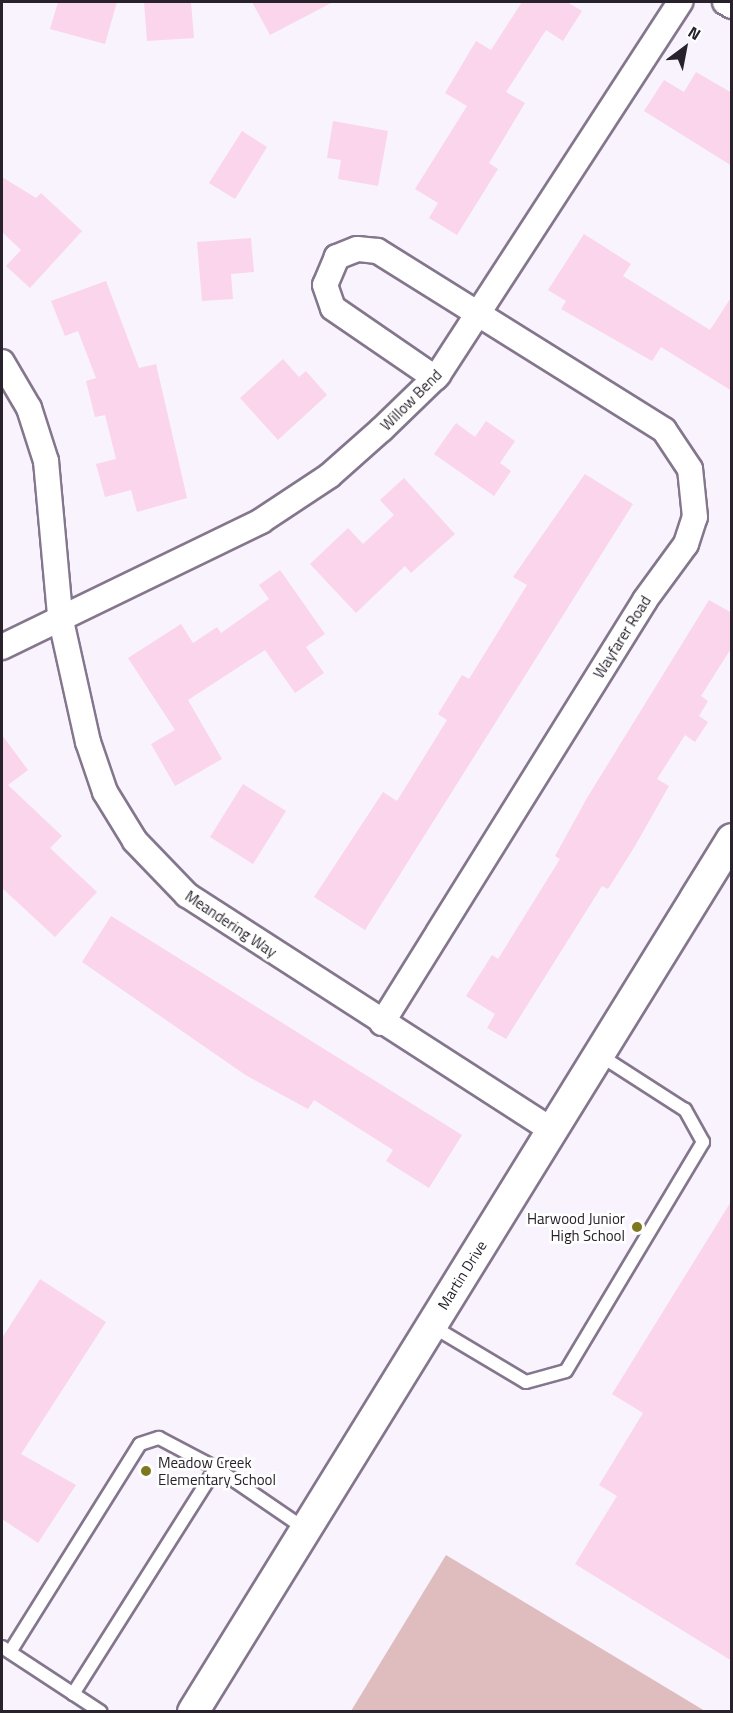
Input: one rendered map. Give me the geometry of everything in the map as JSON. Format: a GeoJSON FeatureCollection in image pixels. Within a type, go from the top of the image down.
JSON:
{"type":"FeatureCollection","features":[{"type":"Feature","properties":{"kind":"street","name":"Willow Bend"},"geometry":{"type":"LineString","coordinates":[[2,647],[60,616],[214,546],[286,506],[350,458],[435,378],[477,318],[680,2]]}},
{"type":"Feature","properties":{"kind":"street"},"geometry":{"type":"LineString","coordinates":[[725,2],[732,6]]}},
{"type":"Feature","properties":{"kind":"street","name":"Wayfarer Road"},"geometry":{"type":"LineString","coordinates":[[382,1023],[645,600],[686,544],[695,517],[690,469],[664,430],[477,318],[377,251],[347,252],[330,266],[325,285],[333,308],[435,378]]}},
{"type":"Feature","properties":{"kind":"street","name":"Meandering Way"},"geometry":{"type":"LineString","coordinates":[[2,362],[30,408],[46,461],[60,616],[91,751],[105,792],[135,840],[187,895],[551,1130]]}},
{"type":"Feature","properties":{"kind":"street","name":"Martin Drive"},"geometry":{"type":"LineString","coordinates":[[193,1712],[732,839]]}},
{"type":"Feature","properties":{"kind":"lane"},"geometry":{"type":"LineString","coordinates":[[430,1325],[526,1382],[566,1371],[703,1142],[685,1110],[598,1054]]}},
{"type":"Feature","properties":{"kind":"lane"},"geometry":{"type":"LineString","coordinates":[[101,1712],[6,1650],[140,1444],[159,1438],[216,1468],[305,1529]]}},
{"type":"Feature","properties":{"kind":"lane"},"geometry":{"type":"LineString","coordinates":[[73,1694],[216,1468]]}},
{"type":"Feature","properties":{"kind":"shaded area"},"geometry":{"type":"Polygon","coordinates":[[[446,1555],[705,1711],[351,1711],[446,1555]]]}},
{"type":"Feature","properties":{"kind":"building"},"geometry":{"type":"Polygon","coordinates":[[[58,2],[117,2],[105,44],[50,29],[58,2]]]}},
{"type":"Feature","properties":{"kind":"building"},"geometry":{"type":"Polygon","coordinates":[[[144,2],[191,2],[194,38],[147,41],[144,2]]]}},
{"type":"Feature","properties":{"kind":"building"},"geometry":{"type":"Polygon","coordinates":[[[252,2],[333,2],[270,35],[252,2]]]}},
{"type":"Feature","properties":{"kind":"building"},"geometry":{"type":"Polygon","coordinates":[[[522,2],[567,2],[582,11],[563,41],[546,30],[506,92],[525,103],[489,163],[498,169],[457,235],[429,218],[438,203],[415,189],[467,106],[445,93],[476,41],[491,50],[522,2]]]}},
{"type":"Feature","properties":{"kind":"building"},"geometry":{"type":"Polygon","coordinates":[[[696,72],[732,93],[732,166],[644,111],[664,80],[684,92],[696,72]]]}},
{"type":"Feature","properties":{"kind":"building"},"geometry":{"type":"Polygon","coordinates":[[[333,121],[388,131],[378,186],[338,179],[341,160],[327,158],[333,121]]]}},
{"type":"Feature","properties":{"kind":"building"},"geometry":{"type":"Polygon","coordinates":[[[242,131],[267,147],[235,199],[209,183],[242,131]]]}},
{"type":"Feature","properties":{"kind":"building"},"geometry":{"type":"Polygon","coordinates":[[[2,177],[36,198],[41,193],[82,231],[30,288],[6,266],[21,250],[2,232],[2,177]]]}},
{"type":"Feature","properties":{"kind":"building"},"geometry":{"type":"Polygon","coordinates":[[[584,234],[631,264],[623,276],[710,330],[732,296],[732,391],[661,347],[652,361],[561,309],[566,301],[548,290],[584,234]]]}},
{"type":"Feature","properties":{"kind":"building"},"geometry":{"type":"Polygon","coordinates":[[[251,238],[254,272],[231,274],[233,299],[202,301],[197,242],[251,238]]]}},
{"type":"Feature","properties":{"kind":"building"},"geometry":{"type":"Polygon","coordinates":[[[106,281],[139,368],[156,364],[187,498],[137,512],[131,490],[105,497],[96,464],[116,459],[105,415],[95,417],[86,381],[96,378],[78,331],[65,336],[51,301],[106,281]]]}},
{"type":"Feature","properties":{"kind":"building"},"geometry":{"type":"Polygon","coordinates":[[[283,359],[299,377],[306,371],[327,395],[278,440],[240,398],[283,359]]]}},
{"type":"Feature","properties":{"kind":"building"},"geometry":{"type":"Polygon","coordinates":[[[486,421],[515,441],[500,463],[511,471],[494,496],[434,454],[456,423],[475,437],[486,421]]]}},
{"type":"Feature","properties":{"kind":"building"},"geometry":{"type":"Polygon","coordinates":[[[585,474],[633,504],[365,930],[314,897],[383,792],[397,801],[447,720],[438,714],[462,675],[469,679],[527,585],[513,577],[585,474]]]}},
{"type":"Feature","properties":{"kind":"building"},"geometry":{"type":"Polygon","coordinates":[[[404,478],[455,534],[411,573],[405,566],[356,613],[310,564],[348,528],[363,544],[394,515],[380,500],[404,478]]]}},
{"type":"Feature","properties":{"kind":"building"},"geometry":{"type":"Polygon","coordinates":[[[280,570],[325,634],[306,647],[324,673],[295,693],[265,650],[188,700],[222,759],[175,786],[151,744],[175,730],[128,658],[181,624],[193,643],[217,627],[221,633],[269,599],[259,585],[280,570]]]}},
{"type":"Feature","properties":{"kind":"building"},"geometry":{"type":"Polygon","coordinates":[[[709,600],[732,613],[732,647],[701,696],[708,701],[699,716],[708,722],[695,742],[685,735],[657,779],[669,786],[635,846],[608,889],[602,886],[506,1039],[487,1028],[495,1014],[466,996],[492,955],[498,959],[560,859],[555,856],[587,798],[709,600]]]}},
{"type":"Feature","properties":{"kind":"building"},"geometry":{"type":"Polygon","coordinates":[[[2,735],[28,770],[8,785],[62,836],[50,848],[97,892],[55,937],[2,888],[2,735]]]}},
{"type":"Feature","properties":{"kind":"building"},"geometry":{"type":"Polygon","coordinates":[[[243,784],[286,811],[253,864],[210,837],[243,784]]]}},
{"type":"Feature","properties":{"kind":"building"},"geometry":{"type":"Polygon","coordinates":[[[111,916],[462,1135],[429,1188],[386,1161],[393,1150],[314,1100],[308,1109],[247,1076],[82,962],[111,916]]]}},
{"type":"Feature","properties":{"kind":"building"},"geometry":{"type":"Polygon","coordinates":[[[732,1200],[732,1661],[575,1564],[617,1496],[599,1485],[643,1413],[612,1394],[732,1200]]]}},
{"type":"Feature","properties":{"kind":"building"},"geometry":{"type":"Polygon","coordinates":[[[40,1279],[106,1322],[21,1454],[76,1485],[38,1543],[2,1519],[2,1338],[40,1279]]]}},
{"type":"Feature","properties":{"kind":"place","name":"Harwood Junior High School"},"geometry":{"type":"Point","coordinates":[637,1227]}},
{"type":"Feature","properties":{"kind":"place","name":"Meadow Creek Elementary School"},"geometry":{"type":"Point","coordinates":[146,1471]}}]}
